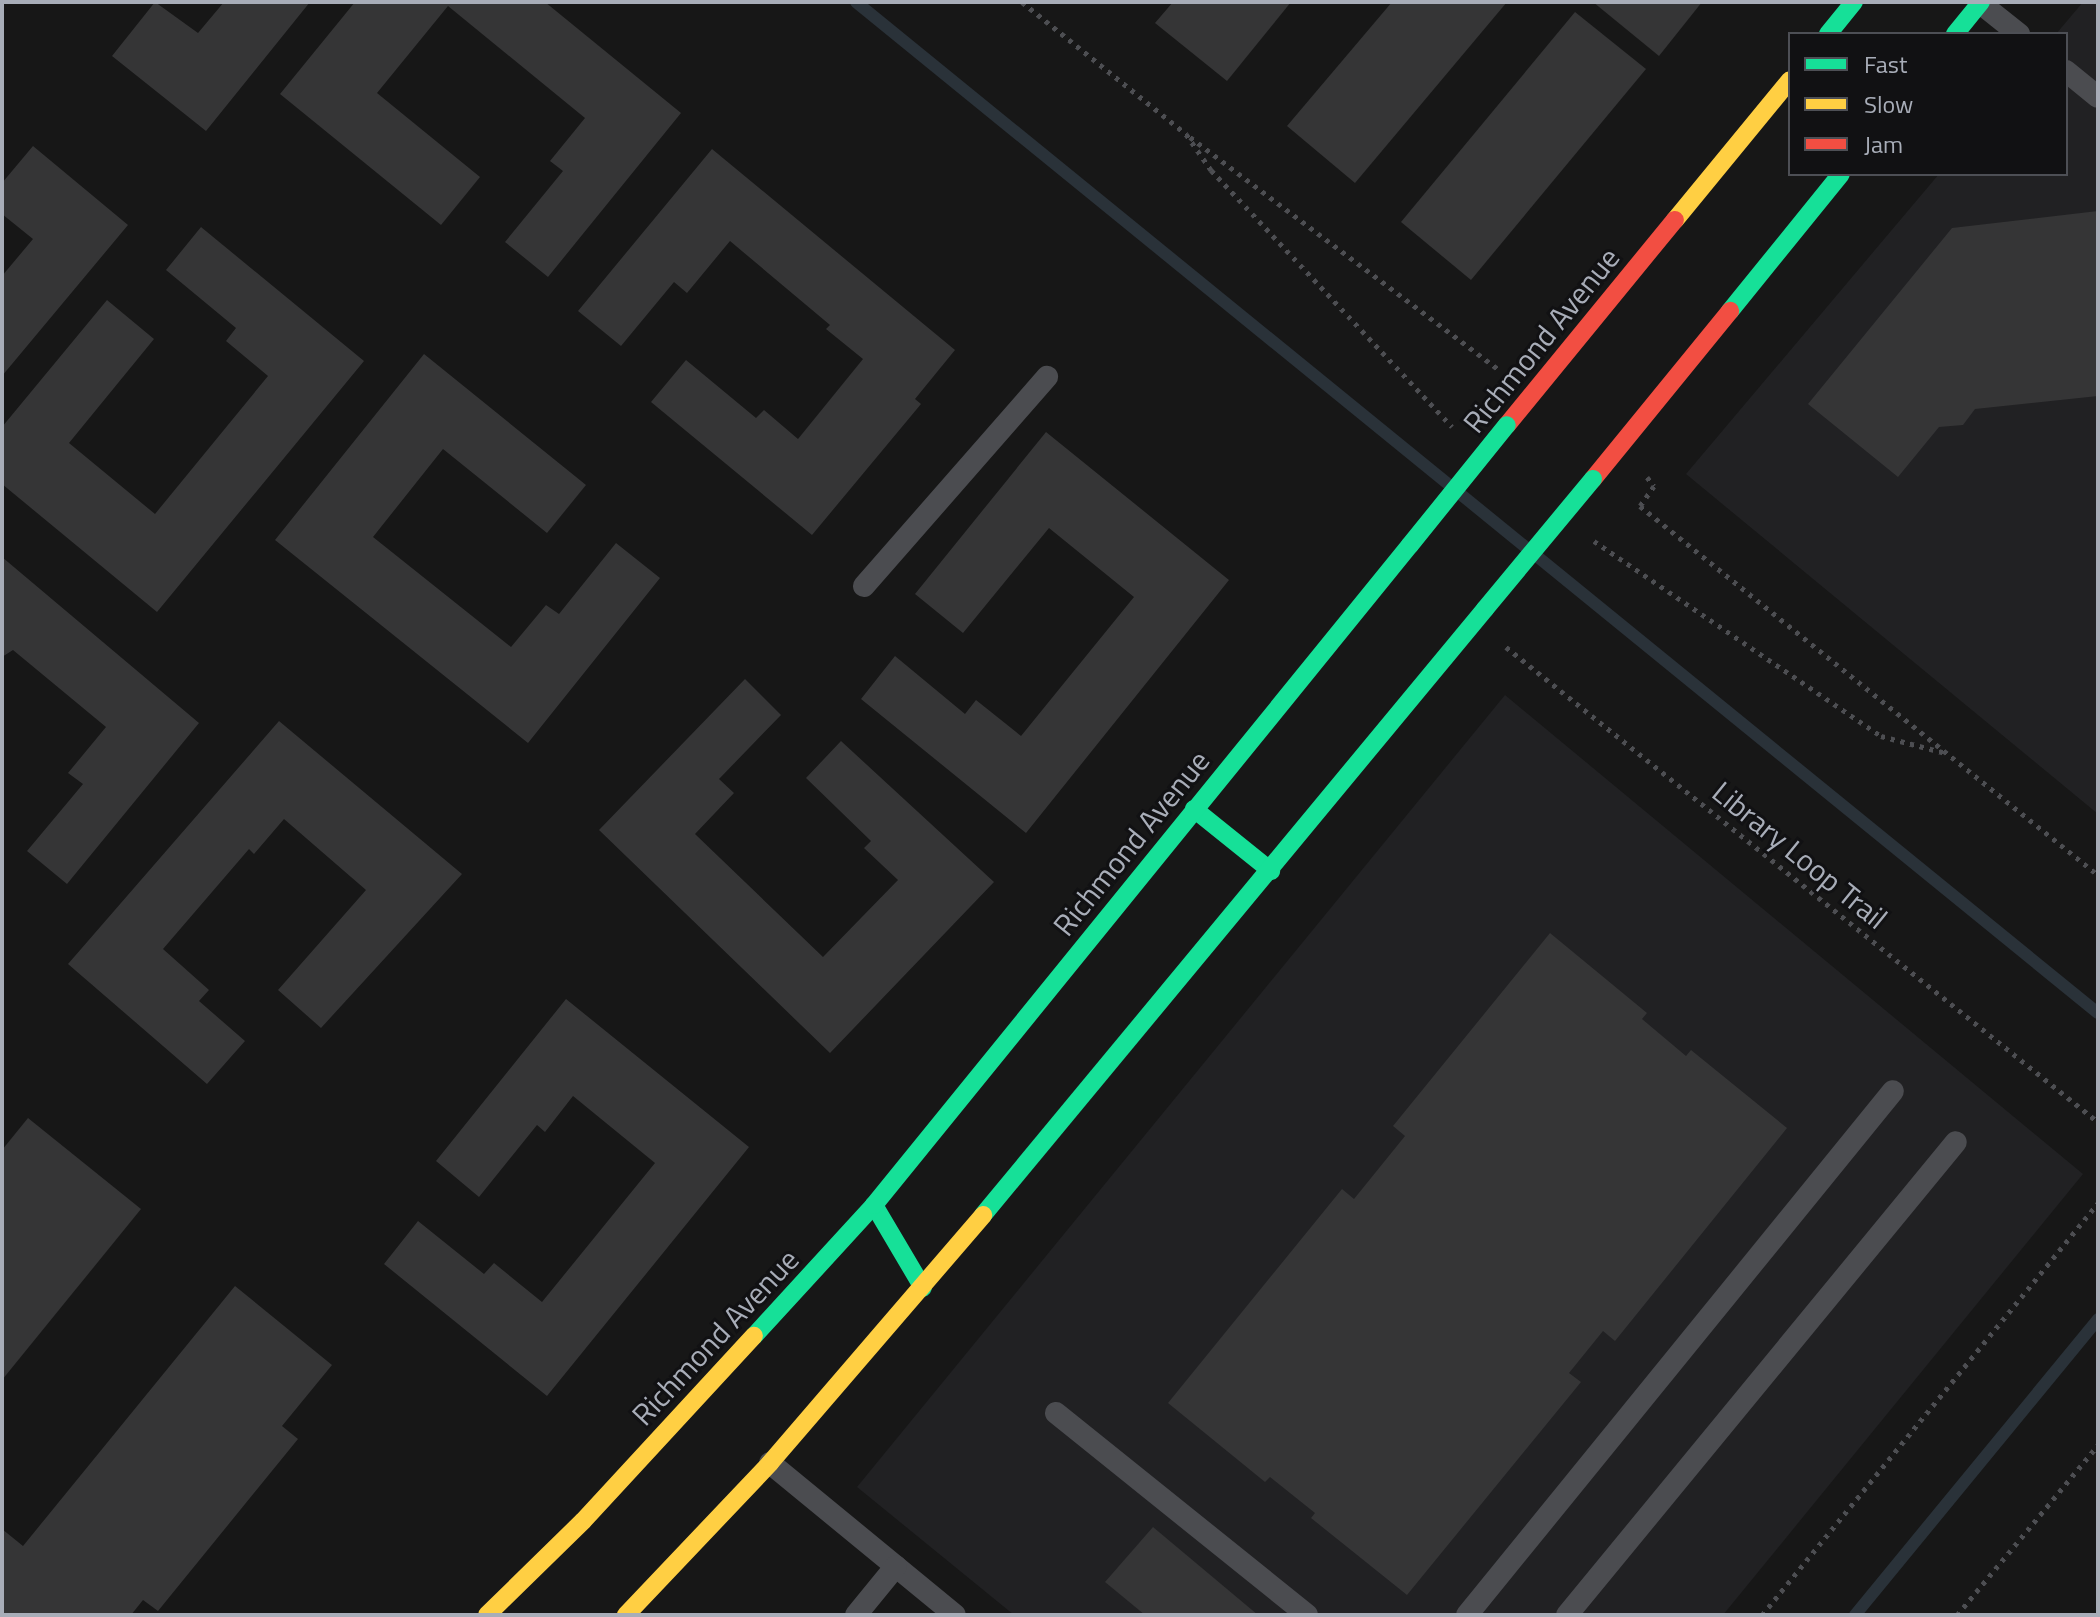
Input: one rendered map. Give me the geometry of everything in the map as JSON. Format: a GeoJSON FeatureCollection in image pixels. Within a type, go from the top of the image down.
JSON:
{"type":"FeatureCollection","features":[{"type":"Feature","properties":{"kind":"main road"},"geometry":{"type":"LineString","coordinates":[[1830,32],[1854,2]]}},
{"type":"Feature","properties":{"kind":"main road"},"geometry":{"type":"LineString","coordinates":[[1957,32],[1980,2]]}},
{"type":"Feature","properties":{"kind":"main road","name":"Richmond Avenue"},"geometry":{"type":"LineString","coordinates":[[487,1615],[583,1521],[874,1205],[1788,82]]}},
{"type":"Feature","properties":{"kind":"main road"},"geometry":{"type":"LineString","coordinates":[[626,1615],[770,1463],[923,1288],[1271,871],[1839,176]]}},
{"type":"Feature","properties":{"kind":"main road"},"geometry":{"type":"LineString","coordinates":[[1194,809],[1271,871]]}},
{"type":"Feature","properties":{"kind":"main road"},"geometry":{"type":"LineString","coordinates":[[874,1205],[923,1288]]}},
{"type":"Feature","properties":{"kind":"lane"},"geometry":{"type":"LineString","coordinates":[[1980,2],[2017,32]]}},
{"type":"Feature","properties":{"kind":"lane"},"geometry":{"type":"LineString","coordinates":[[2068,73],[2098,97]]}},
{"type":"Feature","properties":{"kind":"lane"},"geometry":{"type":"LineString","coordinates":[[864,586],[1047,377]]}},
{"type":"Feature","properties":{"kind":"lane"},"geometry":{"type":"LineString","coordinates":[[1467,1615],[1893,1091]]}},
{"type":"Feature","properties":{"kind":"lane"},"geometry":{"type":"LineString","coordinates":[[1567,1615],[1956,1142]]}},
{"type":"Feature","properties":{"kind":"lane"},"geometry":{"type":"LineString","coordinates":[[1056,1413],[1307,1615]]}},
{"type":"Feature","properties":{"kind":"lane"},"geometry":{"type":"LineString","coordinates":[[770,1463],[955,1615]]}},
{"type":"Feature","properties":{"kind":"lane"},"geometry":{"type":"LineString","coordinates":[[856,1615],[896,1566]]}},
{"type":"Feature","properties":{"kind":"path"},"geometry":{"type":"LineString","coordinates":[[1186,134],[1509,377]]}},
{"type":"Feature","properties":{"kind":"path"},"geometry":{"type":"LineString","coordinates":[[1607,461],[1624,490],[1643,471],[1654,486],[1640,506],[2098,875]]}},
{"type":"Feature","properties":{"kind":"path","name":"Library Loop Trail"},"geometry":{"type":"LineString","coordinates":[[1479,615],[2098,1122]]}},
{"type":"Feature","properties":{"kind":"path"},"geometry":{"type":"LineString","coordinates":[[1762,1615],[2098,1203]]}},
{"type":"Feature","properties":{"kind":"path"},"geometry":{"type":"LineString","coordinates":[[1957,1615],[2098,1445]]}},
{"type":"Feature","properties":{"kind":"shaded area"},"geometry":{"type":"Polygon","coordinates":[[[2083,2],[2098,2],[2098,814],[1686,474],[1937,176],[2068,176],[2068,32],[2058,32],[2083,2]]]}},
{"type":"Feature","properties":{"kind":"shaded area"},"geometry":{"type":"Polygon","coordinates":[[[1505,695],[2083,1174],[1723,1615],[1014,1615],[857,1487],[1505,695]]]}},
{"type":"Feature","properties":{"kind":"building"},"geometry":{"type":"Polygon","coordinates":[[[155,2],[198,33],[224,2],[310,2],[206,131],[112,56],[155,2]]]}},
{"type":"Feature","properties":{"kind":"building"},"geometry":{"type":"Polygon","coordinates":[[[355,2],[545,2],[681,113],[548,277],[505,242],[563,171],[550,161],[585,118],[448,6],[377,93],[480,177],[441,225],[280,94],[355,2]]]}},
{"type":"Feature","properties":{"kind":"building"},"geometry":{"type":"Polygon","coordinates":[[[1173,2],[1291,2],[1227,81],[1155,23],[1173,2]]]}},
{"type":"Feature","properties":{"kind":"building"},"geometry":{"type":"Polygon","coordinates":[[[1392,2],[1507,2],[1355,183],[1287,126],[1392,2]]]}},
{"type":"Feature","properties":{"kind":"building"},"geometry":{"type":"Polygon","coordinates":[[[1593,2],[1702,2],[1659,56],[1593,2]]]}},
{"type":"Feature","properties":{"kind":"building"},"geometry":{"type":"Polygon","coordinates":[[[1575,12],[1646,69],[1471,280],[1401,222],[1575,12]]]}},
{"type":"Feature","properties":{"kind":"building"},"geometry":{"type":"Polygon","coordinates":[[[33,146],[128,225],[2,376],[2,276],[33,239],[2,214],[2,183],[33,146]]]}},
{"type":"Feature","properties":{"kind":"building"},"geometry":{"type":"Polygon","coordinates":[[[712,149],[955,350],[915,399],[921,404],[812,535],[651,402],[686,360],[756,418],[764,410],[798,439],[863,359],[826,329],[830,325],[730,241],[687,293],[674,282],[621,346],[578,311],[712,149]]]}},
{"type":"Feature","properties":{"kind":"building"},"geometry":{"type":"Polygon","coordinates":[[[2098,211],[2098,396],[1975,409],[1963,425],[1939,427],[1898,477],[1808,404],[1952,228],[2098,211]]]}},
{"type":"Feature","properties":{"kind":"building"},"geometry":{"type":"Polygon","coordinates":[[[201,227],[364,361],[157,612],[2,484],[2,427],[107,300],[154,339],[69,443],[155,514],[268,376],[226,341],[236,328],[166,270],[201,227]]]}},
{"type":"Feature","properties":{"kind":"building"},"geometry":{"type":"Polygon","coordinates":[[[424,354],[586,485],[547,533],[443,449],[373,537],[511,647],[546,605],[559,614],[616,543],[660,578],[528,743],[275,540],[424,354]]]}},
{"type":"Feature","properties":{"kind":"building"},"geometry":{"type":"Polygon","coordinates":[[[1046,432],[1229,580],[1026,833],[861,699],[895,656],[965,714],[976,700],[1021,736],[1134,597],[1049,528],[963,633],[915,594],[1046,432]]]}},
{"type":"Feature","properties":{"kind":"building"},"geometry":{"type":"Polygon","coordinates":[[[2,557],[199,723],[67,884],[27,851],[83,784],[68,773],[106,727],[13,650],[2,657],[2,557]]]}},
{"type":"Feature","properties":{"kind":"building"},"geometry":{"type":"Polygon","coordinates":[[[745,679],[781,715],[719,779],[734,793],[695,834],[823,957],[898,880],[864,848],[871,841],[806,778],[841,741],[994,882],[830,1053],[599,830],[745,679]]]}},
{"type":"Feature","properties":{"kind":"building"},"geometry":{"type":"Polygon","coordinates":[[[279,721],[462,874],[321,1028],[278,990],[366,890],[284,819],[254,854],[249,849],[163,949],[209,990],[199,1001],[245,1041],[207,1084],[68,964],[279,721]]]}},
{"type":"Feature","properties":{"kind":"building"},"geometry":{"type":"Polygon","coordinates":[[[1550,933],[1647,1013],[1642,1019],[1686,1056],[1691,1050],[1787,1128],[1615,1341],[1603,1331],[1569,1373],[1581,1382],[1407,1595],[1311,1518],[1315,1513],[1270,1477],[1265,1482],[1168,1403],[1342,1189],[1354,1199],[1405,1136],[1393,1126],[1550,933]]]}},
{"type":"Feature","properties":{"kind":"building"},"geometry":{"type":"Polygon","coordinates":[[[566,999],[749,1147],[547,1396],[384,1264],[418,1221],[484,1274],[494,1263],[542,1302],[655,1163],[573,1096],[545,1132],[537,1125],[479,1197],[436,1161],[566,999]]]}},
{"type":"Feature","properties":{"kind":"building"},"geometry":{"type":"Polygon","coordinates":[[[28,1118],[141,1209],[2,1380],[2,1150],[28,1118]]]}},
{"type":"Feature","properties":{"kind":"building"},"geometry":{"type":"Polygon","coordinates":[[[235,1286],[332,1365],[282,1426],[298,1439],[158,1611],[143,1600],[131,1615],[2,1615],[2,1529],[23,1546],[235,1286]]]}},
{"type":"Feature","properties":{"kind":"building"},"geometry":{"type":"Polygon","coordinates":[[[1153,1527],[1258,1615],[1145,1615],[1105,1582],[1153,1527]]]}},
{"type":"Feature","properties":{"kind":"waterway"},"geometry":{"type":"LineString","coordinates":[[856,2],[2098,1013]]}},
{"type":"Feature","properties":{"kind":"waterway"},"geometry":{"type":"LineString","coordinates":[[1855,1615],[2098,1319]]}},
{"type":"Feature","properties":{"kind":"traffic: fast"},"geometry":{"type":"LineString","coordinates":[[1830,32],[1854,2]]}},
{"type":"Feature","properties":{"kind":"traffic: fast"},"geometry":{"type":"LineString","coordinates":[[1957,32],[1981,2]]}},
{"type":"Feature","properties":{"kind":"traffic: fast"},"geometry":{"type":"LineString","coordinates":[[1730,311],[1839,176]]}},
{"type":"Feature","properties":{"kind":"traffic: fast"},"geometry":{"type":"LineString","coordinates":[[1410,545],[1507,425]]}},
{"type":"Feature","properties":{"kind":"traffic: fast"},"geometry":{"type":"LineString","coordinates":[[1485,609],[1593,479]]}},
{"type":"Feature","properties":{"kind":"traffic: fast"},"geometry":{"type":"LineString","coordinates":[[754,1336],[874,1205],[1410,545]]}},
{"type":"Feature","properties":{"kind":"traffic: fast"},"geometry":{"type":"LineString","coordinates":[[983,1215],[1485,609]]}},
{"type":"Feature","properties":{"kind":"traffic: fast"},"geometry":{"type":"LineString","coordinates":[[1194,809],[1271,871]]}},
{"type":"Feature","properties":{"kind":"traffic: fast"},"geometry":{"type":"LineString","coordinates":[[874,1205],[923,1288]]}},
{"type":"Feature","properties":{"kind":"traffic: slow"},"geometry":{"type":"LineString","coordinates":[[1675,220],[1788,82]]}},
{"type":"Feature","properties":{"kind":"traffic: slow"},"geometry":{"type":"LineString","coordinates":[[626,1615],[770,1463],[983,1215]]}},
{"type":"Feature","properties":{"kind":"traffic: slow"},"geometry":{"type":"LineString","coordinates":[[487,1615],[583,1521],[754,1336]]}},
{"type":"Feature","properties":{"kind":"traffic: jam"},"geometry":{"type":"LineString","coordinates":[[1507,425],[1675,220]]}},
{"type":"Feature","properties":{"kind":"traffic: jam"},"geometry":{"type":"LineString","coordinates":[[1593,479],[1730,311]]}}]}
